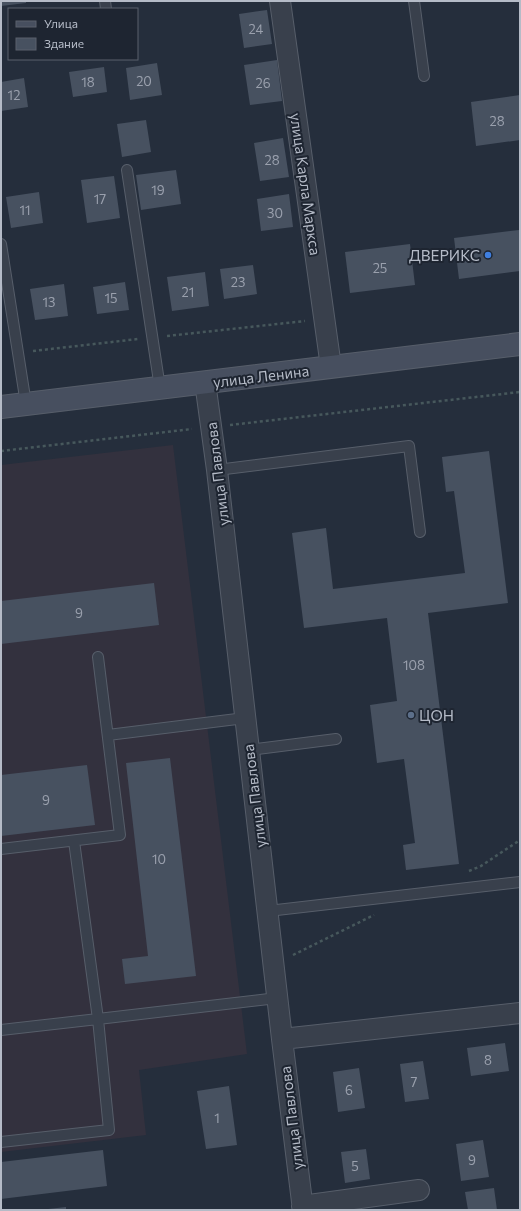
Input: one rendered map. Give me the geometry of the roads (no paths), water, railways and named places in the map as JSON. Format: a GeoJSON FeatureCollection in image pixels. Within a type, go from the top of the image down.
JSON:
{"type":"FeatureCollection","features":[{"type":"Feature","properties":{"kind":"street","name":"улица Карла Маркса"},"geometry":{"type":"LineString","coordinates":[[280,1],[331,367]]}},
{"type":"Feature","properties":{"kind":"street","name":"улица Ленина"},"geometry":{"type":"LineString","coordinates":[[1,407],[520,344]]}},
{"type":"Feature","properties":{"kind":"street","name":"улица Павлова"},"geometry":{"type":"LineString","coordinates":[[205,382],[217,470],[302,1208]]}},
{"type":"Feature","properties":{"kind":"street"},"geometry":{"type":"LineString","coordinates":[[282,1039],[520,1013]]}},
{"type":"Feature","properties":{"kind":"street"},"geometry":{"type":"LineString","coordinates":[[302,1208],[419,1190]]}},
{"type":"Feature","properties":{"kind":"lane"},"geometry":{"type":"LineString","coordinates":[[414,1],[424,76]]}},
{"type":"Feature","properties":{"kind":"lane"},"geometry":{"type":"LineString","coordinates":[[127,170],[160,388]]}},
{"type":"Feature","properties":{"kind":"lane"},"geometry":{"type":"LineString","coordinates":[[1,244],[26,404]]}},
{"type":"Feature","properties":{"kind":"lane"},"geometry":{"type":"LineString","coordinates":[[217,470],[409,446],[420,532]]}},
{"type":"Feature","properties":{"kind":"lane"},"geometry":{"type":"LineString","coordinates":[[1,849],[120,835],[98,657]]}},
{"type":"Feature","properties":{"kind":"lane"},"geometry":{"type":"LineString","coordinates":[[108,735],[245,718]]}},
{"type":"Feature","properties":{"kind":"lane"},"geometry":{"type":"LineString","coordinates":[[249,750],[336,739]]}},
{"type":"Feature","properties":{"kind":"lane"},"geometry":{"type":"LineString","coordinates":[[1,1142],[109,1130],[98,1019],[74,841]]}},
{"type":"Feature","properties":{"kind":"lane"},"geometry":{"type":"LineString","coordinates":[[268,911],[520,882]]}},
{"type":"Feature","properties":{"kind":"lane"},"geometry":{"type":"LineString","coordinates":[[1,1030],[277,998]]}},
{"type":"Feature","properties":{"kind":"place","name":"ДВЕРИКС"},"geometry":{"type":"Point","coordinates":[488,255]}},
{"type":"Feature","properties":{"kind":"place","name":"ЦОН"},"geometry":{"type":"Point","coordinates":[411,715]}}]}
